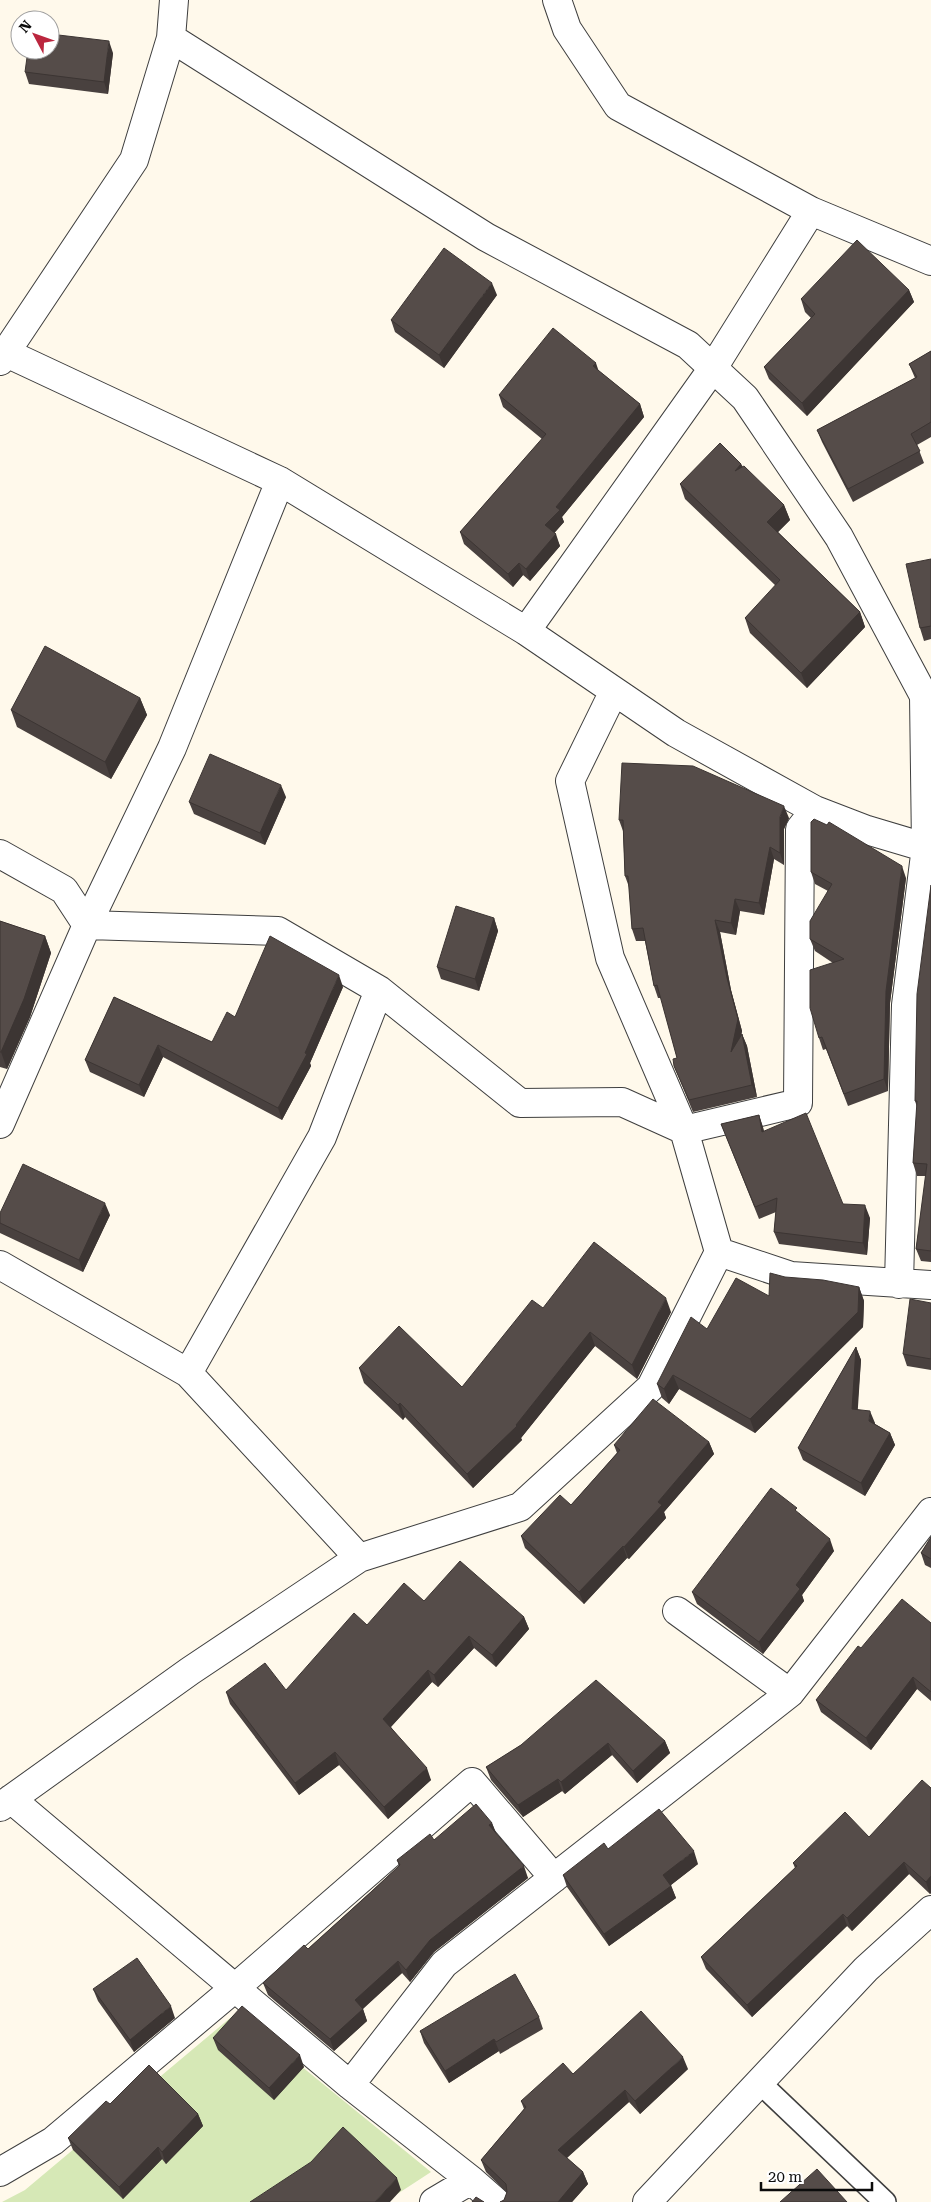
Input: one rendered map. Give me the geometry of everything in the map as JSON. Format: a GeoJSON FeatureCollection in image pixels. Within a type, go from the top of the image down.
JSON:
{"type":"FeatureCollection","features":[{"type":"Feature","properties":{"kind":"street"},"geometry":{"type":"LineString","coordinates":[[174,0],[171,38],[134,160],[2,354],[280,481],[526,631],[676,733],[815,810],[867,830],[928,848]]}},
{"type":"Feature","properties":{"kind":"street"},"geometry":{"type":"LineString","coordinates":[[557,0],[567,29],[618,106],[811,211],[931,261]]}},
{"type":"Feature","properties":{"kind":"street"},"geometry":{"type":"LineString","coordinates":[[171,38],[486,237],[688,345],[745,398],[839,538],[924,696],[928,848],[906,1005],[900,1284]]}},
{"type":"Feature","properties":{"kind":"street"},"geometry":{"type":"LineString","coordinates":[[526,631],[712,368],[811,211]]}},
{"type":"Feature","properties":{"kind":"street"},"geometry":{"type":"LineString","coordinates":[[0,1124],[87,925],[172,748],[280,481]]}},
{"type":"Feature","properties":{"kind":"street"},"geometry":{"type":"LineString","coordinates":[[496,2202],[471,2180],[350,2085],[236,1988],[5,1803],[190,1671],[359,1558],[520,1507],[651,1387],[719,1252],[684,1130],[610,958],[570,781],[614,691]]}},
{"type":"Feature","properties":{"kind":"street"},"geometry":{"type":"LineString","coordinates":[[87,925],[278,931],[379,990],[520,1103],[622,1102],[684,1130],[798,1103],[800,829],[815,810]]}},
{"type":"Feature","properties":{"kind":"street"},"geometry":{"type":"LineString","coordinates":[[0,854],[64,890],[87,925]]}},
{"type":"Feature","properties":{"kind":"street"},"geometry":{"type":"LineString","coordinates":[[188,1373],[322,1137],[379,990]]}},
{"type":"Feature","properties":{"kind":"street"},"geometry":{"type":"LineString","coordinates":[[719,1252],[791,1276],[931,1286]]}},
{"type":"Feature","properties":{"kind":"street"},"geometry":{"type":"LineString","coordinates":[[0,1266],[188,1373],[359,1558]]}},
{"type":"Feature","properties":{"kind":"street"},"geometry":{"type":"LineString","coordinates":[[350,2085],[444,1964],[790,1693],[931,1512]]}},
{"type":"Feature","properties":{"kind":"street"},"geometry":{"type":"LineString","coordinates":[[677,1611],[790,1693]]}},
{"type":"Feature","properties":{"kind":"street"},"geometry":{"type":"LineString","coordinates":[[0,2172],[53,2141],[236,1988],[472,1782],[554,1878]]}},
{"type":"Feature","properties":{"kind":"street"},"geometry":{"type":"LineString","coordinates":[[647,2202],[866,1969],[931,1910]]}},
{"type":"Feature","properties":{"kind":"street"},"geometry":{"type":"LineString","coordinates":[[434,2202],[471,2180]]}},
{"type":"Feature","properties":{"kind":"lane"},"geometry":{"type":"LineString","coordinates":[[759,2082],[885,2202]]}},
{"type":"Feature","properties":{"kind":"green space"},"geometry":{"type":"Polygon","coordinates":[[[236,2013],[431,2172],[385,2202],[2,2202],[25,2190],[236,2013]]]}},
{"type":"Feature","properties":{"kind":"building"},"geometry":{"type":"Polygon","coordinates":[[[60,35],[109,41],[104,82],[25,72],[27,60],[60,60],[60,35]]]}},
{"type":"Feature","properties":{"kind":"building"},"geometry":{"type":"Polygon","coordinates":[[[857,240],[909,290],[802,403],[764,367],[815,314],[801,299],[857,240]]]}},
{"type":"Feature","properties":{"kind":"building"},"geometry":{"type":"Polygon","coordinates":[[[444,248],[492,283],[439,355],[391,320],[444,248]]]}},
{"type":"Feature","properties":{"kind":"building"},"geometry":{"type":"Polygon","coordinates":[[[553,328],[596,363],[593,366],[640,404],[556,507],[560,510],[545,525],[556,534],[526,569],[519,563],[508,574],[460,532],[546,434],[499,395],[553,328]]]}},
{"type":"Feature","properties":{"kind":"building"},"geometry":{"type":"Polygon","coordinates":[[[931,351],[931,422],[911,434],[920,451],[848,489],[817,430],[917,377],[909,364],[931,351]]]}},
{"type":"Feature","properties":{"kind":"building"},"geometry":{"type":"Polygon","coordinates":[[[720,443],[741,464],[735,471],[744,466],[784,505],[767,522],[860,612],[801,673],[745,618],[780,580],[680,484],[720,443]]]}},
{"type":"Feature","properties":{"kind":"building"},"geometry":{"type":"Polygon","coordinates":[[[931,559],[931,626],[920,628],[906,564],[931,559]]]}},
{"type":"Feature","properties":{"kind":"building"},"geometry":{"type":"Polygon","coordinates":[[[45,646],[140,698],[105,762],[11,710],[45,646]]]}},
{"type":"Feature","properties":{"kind":"building"},"geometry":{"type":"Polygon","coordinates":[[[210,754],[281,785],[260,833],[189,802],[210,754]]]}},
{"type":"Feature","properties":{"kind":"building"},"geometry":{"type":"Polygon","coordinates":[[[622,763],[693,766],[784,806],[780,817],[780,853],[770,847],[759,903],[735,899],[731,923],[715,920],[738,1019],[731,1052],[742,1034],[752,1085],[689,1100],[674,1066],[673,1059],[677,1058],[657,985],[654,986],[643,928],[632,929],[628,876],[625,876],[623,820],[619,820],[622,763]]]}},
{"type":"Feature","properties":{"kind":"building"},"geometry":{"type":"Polygon","coordinates":[[[814,819],[827,825],[829,822],[902,866],[886,991],[884,1079],[844,1094],[822,1037],[819,1038],[810,1008],[810,970],[844,959],[810,939],[810,921],[832,884],[811,872],[811,822],[814,819]]]}},
{"type":"Feature","properties":{"kind":"building"},"geometry":{"type":"Polygon","coordinates":[[[931,885],[931,1251],[916,1249],[927,1164],[913,1163],[917,1101],[915,1101],[917,994],[931,885]]]}},
{"type":"Feature","properties":{"kind":"building"},"geometry":{"type":"Polygon","coordinates":[[[456,906],[494,918],[475,979],[437,967],[456,906]]]}},
{"type":"Feature","properties":{"kind":"building"},"geometry":{"type":"Polygon","coordinates":[[[0,921],[45,936],[24,999],[1,1052],[0,1052],[0,921]]]}},
{"type":"Feature","properties":{"kind":"building"},"geometry":{"type":"Polygon","coordinates":[[[270,936],[339,975],[305,1053],[307,1054],[278,1108],[158,1045],[139,1085],[85,1060],[114,997],[212,1042],[227,1012],[235,1017],[270,936]]]}},
{"type":"Feature","properties":{"kind":"building"},"geometry":{"type":"Polygon","coordinates":[[[806,1113],[843,1204],[865,1205],[863,1243],[774,1232],[777,1198],[755,1207],[721,1124],[759,1115],[762,1132],[806,1113]]]}},
{"type":"Feature","properties":{"kind":"building"},"geometry":{"type":"Polygon","coordinates":[[[23,1164],[105,1203],[79,1260],[0,1223],[0,1213],[23,1164]]]}},
{"type":"Feature","properties":{"kind":"building"},"geometry":{"type":"Polygon","coordinates":[[[594,1242],[666,1298],[632,1365],[590,1332],[517,1426],[467,1474],[400,1403],[398,1405],[359,1368],[399,1326],[462,1387],[532,1300],[543,1308],[594,1242]]]}},
{"type":"Feature","properties":{"kind":"building"},"geometry":{"type":"Polygon","coordinates":[[[770,1273],[785,1277],[823,1280],[859,1287],[858,1312],[750,1419],[673,1375],[664,1389],[657,1384],[691,1317],[707,1329],[736,1278],[769,1296],[770,1273]]]}},
{"type":"Feature","properties":{"kind":"building"},"geometry":{"type":"Polygon","coordinates":[[[910,1299],[931,1303],[931,1359],[903,1354],[910,1299]]]}},
{"type":"Feature","properties":{"kind":"building"},"geometry":{"type":"Polygon","coordinates":[[[856,1347],[852,1409],[870,1411],[869,1421],[890,1433],[861,1483],[798,1448],[856,1347]]]}},
{"type":"Feature","properties":{"kind":"building"},"geometry":{"type":"Polygon","coordinates":[[[653,1399],[709,1442],[658,1502],[662,1505],[579,1592],[521,1536],[560,1495],[571,1505],[620,1450],[614,1445],[653,1399]]]}},
{"type":"Feature","properties":{"kind":"building"},"geometry":{"type":"Polygon","coordinates":[[[771,1488],[797,1508],[795,1510],[830,1539],[796,1585],[800,1589],[759,1642],[692,1592],[771,1488]]]}},
{"type":"Feature","properties":{"kind":"building"},"geometry":{"type":"Polygon","coordinates":[[[931,1537],[931,1559],[921,1553],[931,1537]]]}},
{"type":"Feature","properties":{"kind":"building"},"geometry":{"type":"Polygon","coordinates":[[[460,1561],[524,1617],[492,1655],[469,1636],[434,1675],[428,1670],[383,1719],[427,1768],[384,1807],[335,1752],[295,1783],[226,1692],[265,1663],[286,1690],[354,1613],[367,1625],[404,1583],[424,1601],[460,1561]]]}},
{"type":"Feature","properties":{"kind":"building"},"geometry":{"type":"Polygon","coordinates":[[[902,1599],[931,1623],[931,1692],[913,1677],[866,1738],[816,1700],[858,1646],[861,1648],[902,1599]]]}},
{"type":"Feature","properties":{"kind":"building"},"geometry":{"type":"Polygon","coordinates":[[[596,1680],[665,1741],[633,1771],[608,1743],[561,1782],[558,1779],[518,1805],[486,1767],[521,1745],[596,1680]]]}},
{"type":"Feature","properties":{"kind":"building"},"geometry":{"type":"Polygon","coordinates":[[[922,1780],[931,1788],[931,1876],[926,1882],[904,1862],[847,1918],[843,1914],[747,2005],[701,1957],[797,1866],[793,1863],[845,1812],[869,1837],[922,1780]]]}},
{"type":"Feature","properties":{"kind":"building"},"geometry":{"type":"Polygon","coordinates":[[[476,1804],[492,1823],[489,1825],[524,1866],[430,1940],[406,1970],[398,1961],[355,2000],[363,2009],[330,2039],[263,1983],[304,1945],[308,1949],[371,1892],[400,1865],[397,1860],[430,1834],[434,1840],[476,1804]]]}},
{"type":"Feature","properties":{"kind":"building"},"geometry":{"type":"Polygon","coordinates":[[[659,1809],[694,1851],[663,1875],[671,1886],[604,1934],[563,1875],[604,1843],[608,1849],[659,1809]]]}},
{"type":"Feature","properties":{"kind":"building"},"geometry":{"type":"Polygon","coordinates":[[[137,1958],[171,2006],[130,2040],[93,1989],[137,1958]]]}},
{"type":"Feature","properties":{"kind":"building"},"geometry":{"type":"Polygon","coordinates":[[[515,1974],[539,2017],[496,2042],[494,2039],[445,2071],[420,2031],[515,1974]]]}},
{"type":"Feature","properties":{"kind":"building"},"geometry":{"type":"Polygon","coordinates":[[[242,2006],[300,2055],[269,2088],[213,2038],[242,2006]]]}},
{"type":"Feature","properties":{"kind":"building"},"geometry":{"type":"Polygon","coordinates":[[[641,2011],[683,2057],[635,2101],[625,2090],[558,2150],[583,2172],[558,2202],[500,2202],[504,2200],[507,2192],[506,2184],[481,2160],[526,2107],[521,2101],[563,2063],[573,2074],[641,2011]]]}},
{"type":"Feature","properties":{"kind":"building"},"geometry":{"type":"Polygon","coordinates":[[[149,2065],[198,2114],[162,2152],[158,2147],[119,2187],[68,2138],[106,2101],[110,2104],[149,2065]]]}},
{"type":"Feature","properties":{"kind":"building"},"geometry":{"type":"Polygon","coordinates":[[[343,2127],[397,2178],[375,2202],[250,2202],[311,2162],[343,2127]]]}},
{"type":"Feature","properties":{"kind":"building"},"geometry":{"type":"Polygon","coordinates":[[[817,2169],[847,2202],[780,2202],[817,2169]]]}},
{"type":"Feature","properties":{"kind":"building"},"geometry":{"type":"Polygon","coordinates":[[[476,2197],[484,2202],[472,2202],[476,2197]]]}}]}
